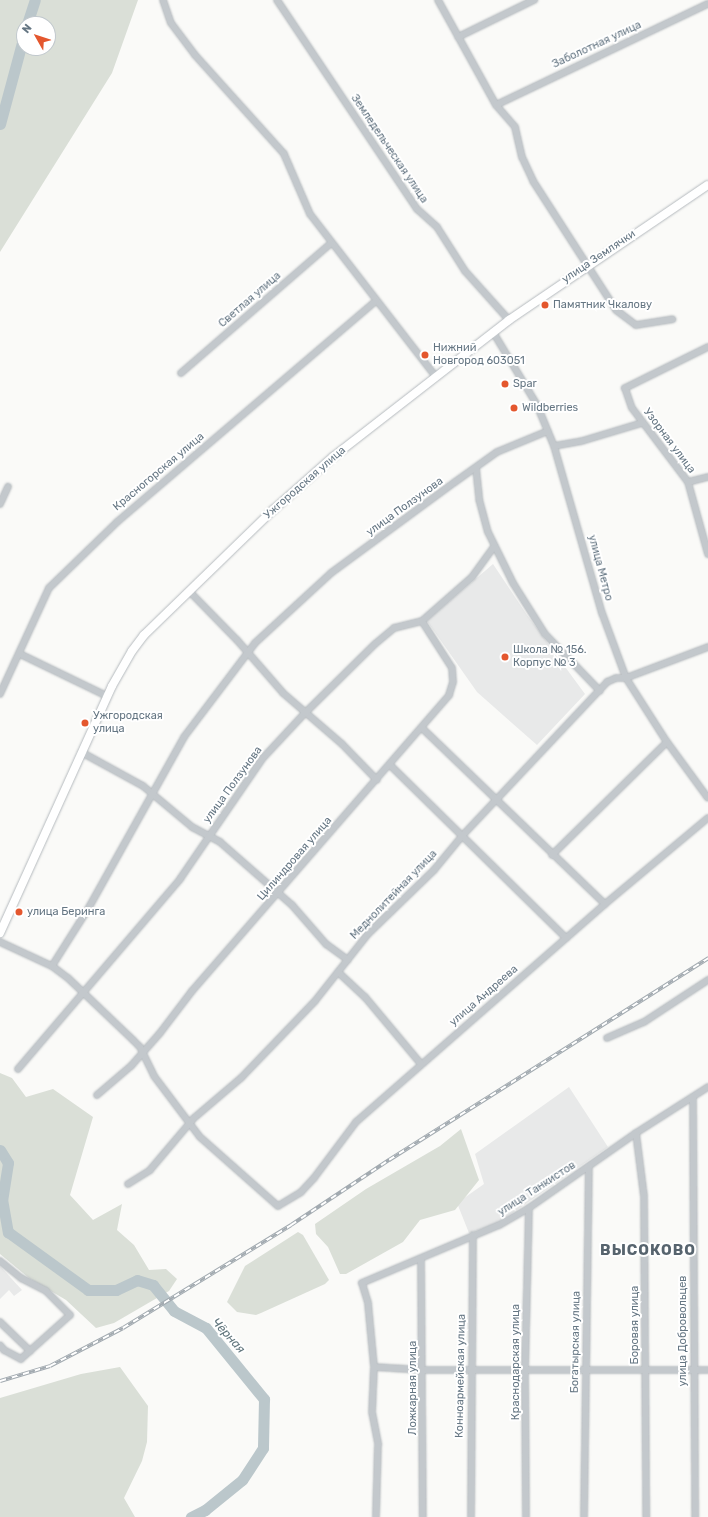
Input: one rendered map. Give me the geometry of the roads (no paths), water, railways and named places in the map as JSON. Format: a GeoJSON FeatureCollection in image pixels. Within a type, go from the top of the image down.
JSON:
{"type":"FeatureCollection","features":[{"type":"Feature","properties":{"kind":"main road","name":"улица Землячки"},"geometry":{"type":"LineString","coordinates":[[493,332],[586,265],[708,185]]}},
{"type":"Feature","properties":{"kind":"main road","name":"Ужгородская улица"},"geometry":{"type":"LineString","coordinates":[[0,933],[107,696],[132,651],[189,591],[307,479],[435,376],[493,332]]}},
{"type":"Feature","properties":{"kind":"street"},"geometry":{"type":"LineString","coordinates":[[163,0],[171,23],[196,55],[284,154],[310,214],[435,376]]}},
{"type":"Feature","properties":{"kind":"street","name":"Земледельческая улица"},"geometry":{"type":"LineString","coordinates":[[277,0],[417,209],[437,227],[465,271],[509,320]]}},
{"type":"Feature","properties":{"kind":"street"},"geometry":{"type":"LineString","coordinates":[[438,0],[496,105],[515,127],[522,157],[533,181],[616,310],[630,322],[645,326],[673,319]]}},
{"type":"Feature","properties":{"kind":"street"},"geometry":{"type":"LineString","coordinates":[[458,37],[534,0]]}},
{"type":"Feature","properties":{"kind":"street","name":"Заболотная улица"},"geometry":{"type":"LineString","coordinates":[[496,105],[708,4]]}},
{"type":"Feature","properties":{"kind":"street","name":"Светлая улица"},"geometry":{"type":"LineString","coordinates":[[181,373],[331,243]]}},
{"type":"Feature","properties":{"kind":"street","name":"Красногорская улица"},"geometry":{"type":"LineString","coordinates":[[0,694],[20,654],[49,588],[117,522],[376,301]]}},
{"type":"Feature","properties":{"kind":"street","name":"улица Метро"},"geometry":{"type":"LineString","coordinates":[[493,332],[537,405],[554,446],[602,613],[626,678],[667,742],[708,798]]}},
{"type":"Feature","properties":{"kind":"street","name":"Узорная улица"},"geometry":{"type":"LineString","coordinates":[[708,347],[625,388],[632,408],[642,423],[688,482],[708,554]]}},
{"type":"Feature","properties":{"kind":"street"},"geometry":{"type":"LineString","coordinates":[[554,446],[582,441],[642,423]]}},
{"type":"Feature","properties":{"kind":"street","name":"улица Ползунова"},"geometry":{"type":"LineString","coordinates":[[52,966],[88,909],[184,737],[266,632],[331,573],[497,452],[548,431]]}},
{"type":"Feature","properties":{"kind":"street"},"geometry":{"type":"LineString","coordinates":[[476,468],[479,499],[494,547],[531,615],[545,634],[600,691]]}},
{"type":"Feature","properties":{"kind":"street"},"geometry":{"type":"LineString","coordinates":[[688,482],[708,477]]}},
{"type":"Feature","properties":{"kind":"street"},"geometry":{"type":"LineString","coordinates":[[0,504],[8,487]]}},
{"type":"Feature","properties":{"kind":"street","name":"улица Ползунова"},"geometry":{"type":"LineString","coordinates":[[18,1069],[180,879],[263,758],[305,713],[389,632],[394,628],[422,621],[472,576],[494,547]]}},
{"type":"Feature","properties":{"kind":"street"},"geometry":{"type":"LineString","coordinates":[[189,591],[249,654],[282,693],[377,780]]}},
{"type":"Feature","properties":{"kind":"street","name":"Цилиндровая улица"},"geometry":{"type":"LineString","coordinates":[[97,1096],[143,1052],[177,1014],[192,991],[377,780],[449,695],[453,682],[452,668],[422,621]]}},
{"type":"Feature","properties":{"kind":"street","name":"Меднолитейная улица"},"geometry":{"type":"LineString","coordinates":[[128,1184],[150,1170],[190,1123],[241,1078],[315,1001],[368,934],[434,870],[462,836],[495,800],[607,682],[626,678],[708,647]]}},
{"type":"Feature","properties":{"kind":"street"},"geometry":{"type":"LineString","coordinates":[[20,654],[107,696]]}},
{"type":"Feature","properties":{"kind":"street"},"geometry":{"type":"LineString","coordinates":[[422,728],[552,855],[605,904]]}},
{"type":"Feature","properties":{"kind":"street"},"geometry":{"type":"LineString","coordinates":[[552,855],[667,742]]}},
{"type":"Feature","properties":{"kind":"street"},"geometry":{"type":"LineString","coordinates":[[81,752],[152,793],[192,827],[229,848],[279,892],[306,919],[326,944],[348,960]]}},
{"type":"Feature","properties":{"kind":"street"},"geometry":{"type":"LineString","coordinates":[[390,765],[566,938]]}},
{"type":"Feature","properties":{"kind":"street","name":"улица Андреева"},"geometry":{"type":"LineString","coordinates":[[190,1123],[216,1153],[228,1160],[245,1179],[278,1206],[286,1199],[301,1192],[314,1178],[356,1122],[605,904],[708,818]]}},
{"type":"Feature","properties":{"kind":"street"},"geometry":{"type":"LineString","coordinates":[[0,942],[52,966],[83,992],[143,1052],[154,1076],[190,1123]]}},
{"type":"Feature","properties":{"kind":"street"},"geometry":{"type":"LineString","coordinates":[[338,972],[365,997],[421,1064]]}},
{"type":"Feature","properties":{"kind":"street"},"geometry":{"type":"LineString","coordinates":[[607,1038],[644,1022],[708,980]]}},
{"type":"Feature","properties":{"kind":"street","name":"улица Танкистов"},"geometry":{"type":"LineString","coordinates":[[374,1368],[368,1303],[362,1282],[421,1259],[529,1208],[636,1133],[708,1087]]}},
{"type":"Feature","properties":{"kind":"street","name":"улица Добровольцев"},"geometry":{"type":"LineString","coordinates":[[693,1097],[693,1370],[695,1517]]}},
{"type":"Feature","properties":{"kind":"street","name":"Боровая улица"},"geometry":{"type":"LineString","coordinates":[[636,1133],[644,1196],[646,1517]]}},
{"type":"Feature","properties":{"kind":"street","name":"Богатырская улица"},"geometry":{"type":"LineString","coordinates":[[584,1517],[589,1167]]}},
{"type":"Feature","properties":{"kind":"street","name":"Краснодарская улица"},"geometry":{"type":"LineString","coordinates":[[526,1517],[525,1370],[529,1208]]}},
{"type":"Feature","properties":{"kind":"street","name":"Конноармейская улица"},"geometry":{"type":"LineString","coordinates":[[471,1517],[473,1235]]}},
{"type":"Feature","properties":{"kind":"street","name":"Ложкарная улица"},"geometry":{"type":"LineString","coordinates":[[421,1259],[423,1517]]}},
{"type":"Feature","properties":{"kind":"street"},"geometry":{"type":"LineString","coordinates":[[0,1261],[20,1278],[46,1291],[70,1315],[21,1359],[4,1350],[0,1345]]}},
{"type":"Feature","properties":{"kind":"street"},"geometry":{"type":"LineString","coordinates":[[0,1322],[30,1351]]}},
{"type":"Feature","properties":{"kind":"street"},"geometry":{"type":"LineString","coordinates":[[376,1517],[378,1444],[372,1412],[374,1368],[423,1370],[586,1370],[645,1368],[708,1370]]}},
{"type":"Feature","properties":{"kind":"waterway","name":"Чёрная"},"geometry":{"type":"LineString","coordinates":[[30,16],[35,0]]}},
{"type":"Feature","properties":{"kind":"waterway","name":"Чёрная"},"geometry":{"type":"LineString","coordinates":[[0,124],[18,56]]}},
{"type":"Feature","properties":{"kind":"waterway","name":"Чёрная"},"geometry":{"type":"LineString","coordinates":[[0,1150],[8,1163],[2,1199],[8,1232],[88,1290],[116,1290],[137,1280],[153,1285],[174,1311],[206,1328],[264,1399],[263,1448],[242,1480],[205,1510],[191,1517]]}},
{"type":"Feature","properties":{"kind":"railway"},"geometry":{"type":"LineString","coordinates":[[0,1381],[50,1366],[123,1328],[291,1225],[389,1160],[708,958]]}},
{"type":"Feature","properties":{"kind":"place","name":"Памятник Чкалову"},"geometry":{"type":"Point","coordinates":[545,305]}},
{"type":"Feature","properties":{"kind":"place","name":"Нижний Новгород 603051"},"geometry":{"type":"Point","coordinates":[425,355]}},
{"type":"Feature","properties":{"kind":"place","name":"Spar"},"geometry":{"type":"Point","coordinates":[505,384]}},
{"type":"Feature","properties":{"kind":"place","name":"Wildberries"},"geometry":{"type":"Point","coordinates":[514,408]}},
{"type":"Feature","properties":{"kind":"place","name":"Школа № 156. Корпус № 3"},"geometry":{"type":"Point","coordinates":[505,657]}},
{"type":"Feature","properties":{"kind":"place","name":"Ужгородская улица"},"geometry":{"type":"Point","coordinates":[85,723]}},
{"type":"Feature","properties":{"kind":"place","name":"улица Беринга"},"geometry":{"type":"Point","coordinates":[19,912]}},
{"type":"Feature","properties":{"kind":"district","name":"ВЫСОКОВО"},"geometry":{"type":"Point","coordinates":[648,1251]}}]}
